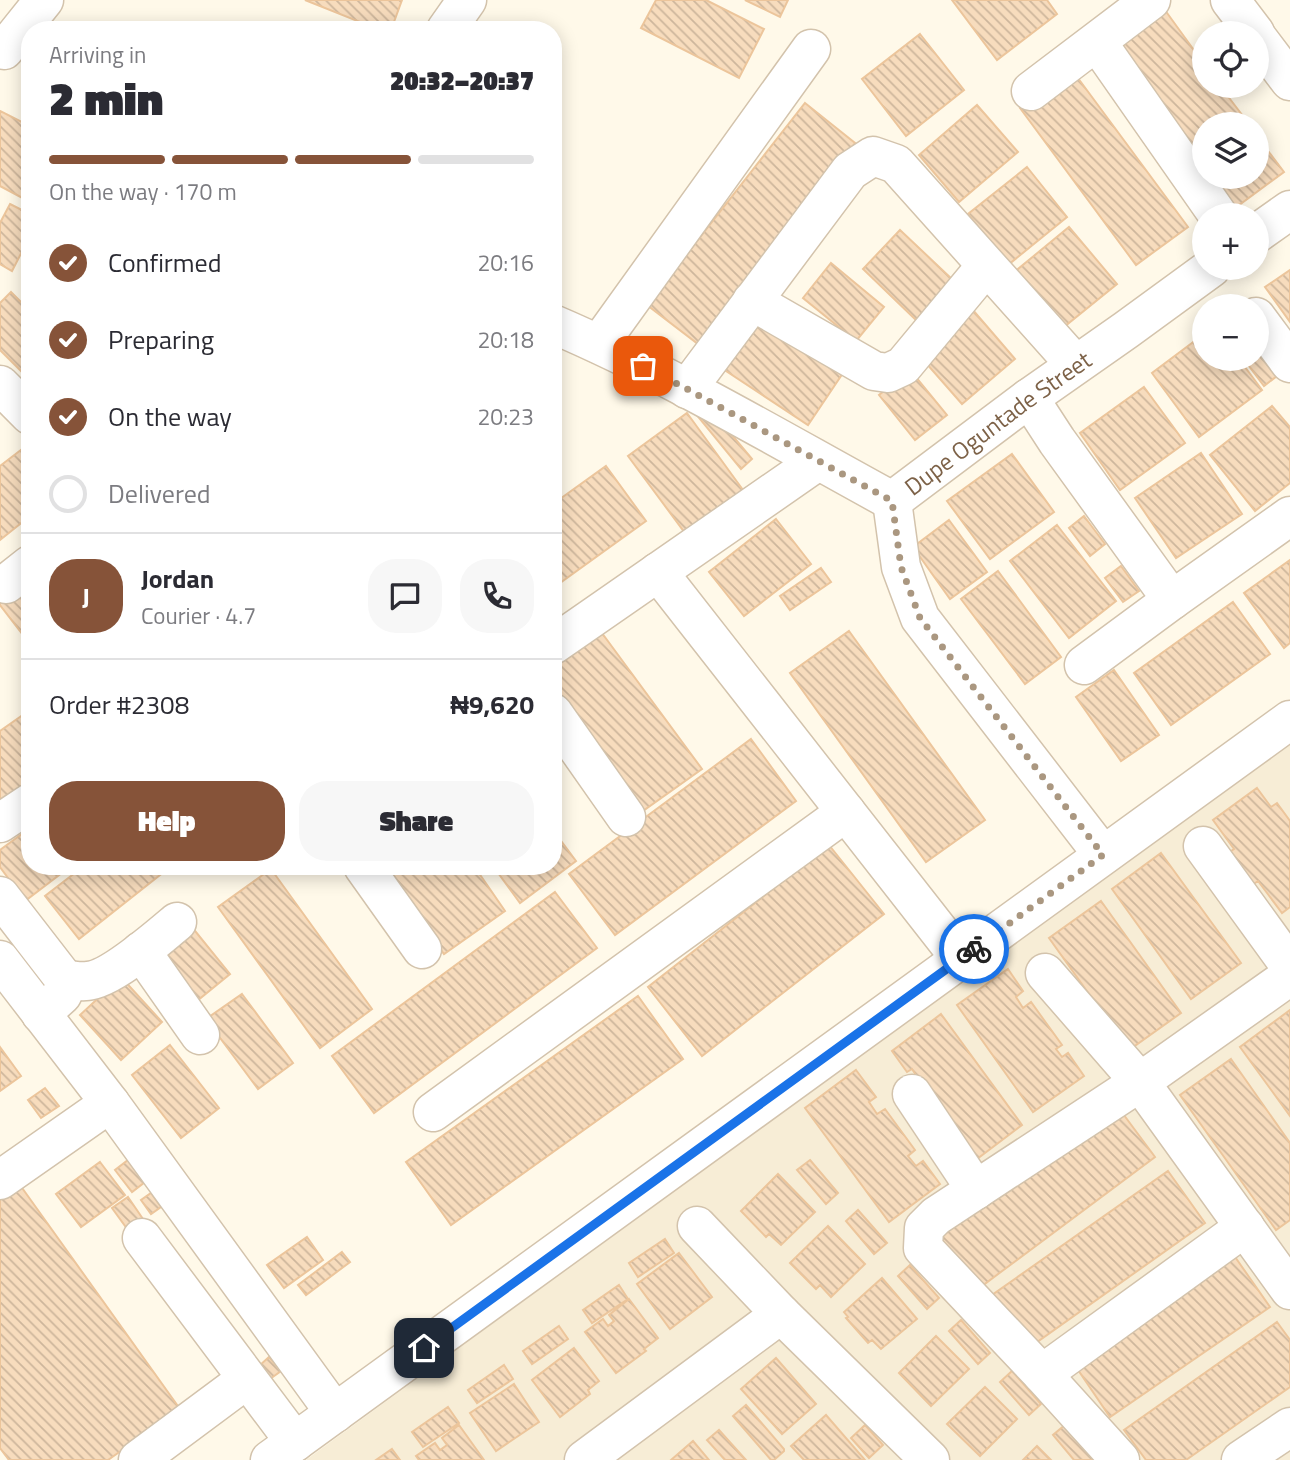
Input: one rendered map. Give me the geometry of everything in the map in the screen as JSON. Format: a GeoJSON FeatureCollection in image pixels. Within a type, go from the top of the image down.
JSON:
{"type":"FeatureCollection","features":[{"type":"Feature","properties":{"kind":"street"},"geometry":{"type":"LineString","coordinates":[[31,21],[44,0]]}},
{"type":"Feature","properties":{"kind":"street"},"geometry":{"type":"LineString","coordinates":[[452,21],[467,0]]}},
{"type":"Feature","properties":{"kind":"street"},"geometry":{"type":"LineString","coordinates":[[1031,91],[1151,0]]}},
{"type":"Feature","properties":{"kind":"street"},"geometry":{"type":"LineString","coordinates":[[1230,0],[1246,21]]}},
{"type":"Feature","properties":{"kind":"street"},"geometry":{"type":"LineString","coordinates":[[11,54],[21,38]]}},
{"type":"Feature","properties":{"kind":"street"},"geometry":{"type":"LineString","coordinates":[[1097,42],[1210,203]]}},
{"type":"Feature","properties":{"kind":"street"},"geometry":{"type":"LineString","coordinates":[[599,344],[811,49]]}},
{"type":"Feature","properties":{"kind":"street"},"geometry":{"type":"LineString","coordinates":[[1269,52],[1290,81]]}},
{"type":"Feature","properties":{"kind":"street"},"geometry":{"type":"LineString","coordinates":[[687,389],[850,171],[873,156],[896,163],[1076,364]]}},
{"type":"Feature","properties":{"kind":"street"},"geometry":{"type":"LineString","coordinates":[[1269,225],[1290,211]]}},
{"type":"Feature","properties":{"kind":"street"},"geometry":{"type":"LineString","coordinates":[[752,301],[874,371],[888,373],[903,366],[986,265]]}},
{"type":"Feature","properties":{"kind":"street","name":"Dupe Oguntade Street"},"geometry":{"type":"LineString","coordinates":[[562,328],[687,389],[892,501],[1029,398],[1195,280]]}},
{"type":"Feature","properties":{"kind":"street"},"geometry":{"type":"LineString","coordinates":[[1269,335],[1290,363]]}},
{"type":"Feature","properties":{"kind":"street"},"geometry":{"type":"LineString","coordinates":[[0,385],[21,406]]}},
{"type":"Feature","properties":{"kind":"street"},"geometry":{"type":"LineString","coordinates":[[1029,398],[1172,600]]}},
{"type":"Feature","properties":{"kind":"street"},"geometry":{"type":"LineString","coordinates":[[562,639],[818,461]]}},
{"type":"Feature","properties":{"kind":"street"},"geometry":{"type":"LineString","coordinates":[[892,501],[901,567],[920,618],[1103,855]]}},
{"type":"Feature","properties":{"kind":"street"},"geometry":{"type":"LineString","coordinates":[[1084,665],[1290,516]]}},
{"type":"Feature","properties":{"kind":"street"},"geometry":{"type":"LineString","coordinates":[[658,572],[961,959]]}},
{"type":"Feature","properties":{"kind":"street"},"geometry":{"type":"LineString","coordinates":[[142,1238],[247,1379],[282,1451],[1290,720]]}},
{"type":"Feature","properties":{"kind":"street"},"geometry":{"type":"LineString","coordinates":[[562,726],[626,817]]}},
{"type":"Feature","properties":{"kind":"street"},"geometry":{"type":"LineString","coordinates":[[0,823],[21,809]]}},
{"type":"Feature","properties":{"kind":"street"},"geometry":{"type":"LineString","coordinates":[[433,1112],[846,811]]}},
{"type":"Feature","properties":{"kind":"street"},"geometry":{"type":"LineString","coordinates":[[1203,846],[1290,966]]}},
{"type":"Feature","properties":{"kind":"street"},"geometry":{"type":"LineString","coordinates":[[369,875],[422,949]]}},
{"type":"Feature","properties":{"kind":"street"},"geometry":{"type":"LineString","coordinates":[[0,897],[65,979],[67,985],[62,995],[41,1014]]}},
{"type":"Feature","properties":{"kind":"street"},"geometry":{"type":"LineString","coordinates":[[65,979],[88,981],[102,978],[177,922]]}},
{"type":"Feature","properties":{"kind":"street"},"geometry":{"type":"LineString","coordinates":[[141,951],[200,1035]]}},
{"type":"Feature","properties":{"kind":"street"},"geometry":{"type":"LineString","coordinates":[[0,960],[110,1103],[335,1413]]}},
{"type":"Feature","properties":{"kind":"street"},"geometry":{"type":"LineString","coordinates":[[1045,973],[1140,1082],[1290,1290]]}},
{"type":"Feature","properties":{"kind":"street"},"geometry":{"type":"LineString","coordinates":[[1120,1460],[923,1248],[924,1228],[936,1216],[1140,1082],[1290,976]]}},
{"type":"Feature","properties":{"kind":"street"},"geometry":{"type":"LineString","coordinates":[[912,1094],[976,1190]]}},
{"type":"Feature","properties":{"kind":"street"},"geometry":{"type":"LineString","coordinates":[[0,1180],[110,1103]]}},
{"type":"Feature","properties":{"kind":"street"},"geometry":{"type":"LineString","coordinates":[[697,1226],[781,1314],[930,1460]]}},
{"type":"Feature","properties":{"kind":"street"},"geometry":{"type":"LineString","coordinates":[[1042,1374],[1245,1227]]}},
{"type":"Feature","properties":{"kind":"street"},"geometry":{"type":"LineString","coordinates":[[584,1460],[781,1314]]}},
{"type":"Feature","properties":{"kind":"street"},"geometry":{"type":"LineString","coordinates":[[138,1460],[247,1379]]}},
{"type":"Feature","properties":{"kind":"street"},"geometry":{"type":"LineString","coordinates":[[1241,1460],[1290,1427]]}},
{"type":"Feature","properties":{"kind":"shaded area"},"geometry":{"type":"Polygon","coordinates":[[[1290,740],[1290,1460],[306,1460],[1290,740]]]}},
{"type":"Feature","properties":{"kind":"building"},"geometry":{"type":"Polygon","coordinates":[[[305,0],[402,0],[394,21],[358,21],[305,0]]]}},
{"type":"Feature","properties":{"kind":"building"},"geometry":{"type":"Polygon","coordinates":[[[656,0],[706,0],[764,29],[739,78],[641,28],[656,0]]]}},
{"type":"Feature","properties":{"kind":"building"},"geometry":{"type":"Polygon","coordinates":[[[745,0],[788,0],[780,17],[745,0]]]}},
{"type":"Feature","properties":{"kind":"building"},"geometry":{"type":"Polygon","coordinates":[[[952,0],[1047,0],[1057,14],[997,60],[952,0]]]}},
{"type":"Feature","properties":{"kind":"building"},"geometry":{"type":"Polygon","coordinates":[[[1162,6],[1192,47],[1192,98],[1229,98],[1240,112],[1192,112],[1192,150],[1113,42],[1162,6]]]}},
{"type":"Feature","properties":{"kind":"building"},"geometry":{"type":"Polygon","coordinates":[[[920,34],[964,90],[906,136],[862,79],[920,34]]]}},
{"type":"Feature","properties":{"kind":"building"},"geometry":{"type":"Polygon","coordinates":[[[1072,70],[1188,227],[1136,265],[1020,108],[1072,70]]]}},
{"type":"Feature","properties":{"kind":"building"},"geometry":{"type":"Polygon","coordinates":[[[805,103],[855,143],[698,344],[647,305],[805,103]]]}},
{"type":"Feature","properties":{"kind":"building"},"geometry":{"type":"Polygon","coordinates":[[[977,105],[1018,152],[959,202],[919,155],[977,105]]]}},
{"type":"Feature","properties":{"kind":"building"},"geometry":{"type":"Polygon","coordinates":[[[0,111],[21,122],[21,197],[0,186],[0,111]]]}},
{"type":"Feature","properties":{"kind":"building"},"geometry":{"type":"Polygon","coordinates":[[[1269,152],[1284,172],[1269,183],[1269,152]]]}},
{"type":"Feature","properties":{"kind":"building"},"geometry":{"type":"Polygon","coordinates":[[[1027,167],[1067,217],[1008,265],[968,214],[1027,167]]]}},
{"type":"Feature","properties":{"kind":"building"},"geometry":{"type":"Polygon","coordinates":[[[1221,189],[1261,189],[1242,203],[1231,203],[1221,189]]]}},
{"type":"Feature","properties":{"kind":"building"},"geometry":{"type":"Polygon","coordinates":[[[10,204],[21,210],[21,254],[12,271],[0,264],[0,223],[10,204]]]}},
{"type":"Feature","properties":{"kind":"building"},"geometry":{"type":"Polygon","coordinates":[[[1069,227],[1117,284],[1054,335],[1007,278],[1069,227]]]}},
{"type":"Feature","properties":{"kind":"building"},"geometry":{"type":"Polygon","coordinates":[[[900,230],[954,281],[916,320],[863,269],[900,230]]]}},
{"type":"Feature","properties":{"kind":"building"},"geometry":{"type":"Polygon","coordinates":[[[831,263],[884,307],[856,341],[803,298],[831,263]]]}},
{"type":"Feature","properties":{"kind":"building"},"geometry":{"type":"Polygon","coordinates":[[[1290,270],[1290,322],[1265,287],[1290,270]]]}},
{"type":"Feature","properties":{"kind":"building"},"geometry":{"type":"Polygon","coordinates":[[[11,292],[21,302],[21,371],[0,350],[0,303],[11,292]]]}},
{"type":"Feature","properties":{"kind":"building"},"geometry":{"type":"Polygon","coordinates":[[[972,309],[1015,359],[962,404],[919,355],[972,309]]]}},
{"type":"Feature","properties":{"kind":"building"},"geometry":{"type":"Polygon","coordinates":[[[758,316],[843,373],[808,425],[723,369],[758,316]]]}},
{"type":"Feature","properties":{"kind":"building"},"geometry":{"type":"Polygon","coordinates":[[[1192,343],[1192,371],[1248,371],[1262,390],[1199,437],[1152,373],[1192,343]]]}},
{"type":"Feature","properties":{"kind":"building"},"geometry":{"type":"Polygon","coordinates":[[[1269,365],[1277,376],[1264,386],[1253,371],[1269,371],[1269,365]]]}},
{"type":"Feature","properties":{"kind":"building"},"geometry":{"type":"Polygon","coordinates":[[[910,370],[947,415],[915,440],[879,395],[910,370]]]}},
{"type":"Feature","properties":{"kind":"building"},"geometry":{"type":"Polygon","coordinates":[[[1144,387],[1185,443],[1120,490],[1080,433],[1144,387]]]}},
{"type":"Feature","properties":{"kind":"building"},"geometry":{"type":"Polygon","coordinates":[[[706,404],[752,459],[741,469],[695,413],[706,404]]]}},
{"type":"Feature","properties":{"kind":"building"},"geometry":{"type":"Polygon","coordinates":[[[1272,406],[1290,427],[1290,483],[1255,511],[1210,455],[1272,406]]]}},
{"type":"Feature","properties":{"kind":"building"},"geometry":{"type":"Polygon","coordinates":[[[687,413],[743,490],[685,533],[628,456],[687,413]]]}},
{"type":"Feature","properties":{"kind":"building"},"geometry":{"type":"Polygon","coordinates":[[[21,450],[21,523],[0,540],[0,466],[21,450]]]}},
{"type":"Feature","properties":{"kind":"building"},"geometry":{"type":"Polygon","coordinates":[[[1201,453],[1242,514],[1176,558],[1135,498],[1201,453]]]}},
{"type":"Feature","properties":{"kind":"building"},"geometry":{"type":"Polygon","coordinates":[[[1012,454],[1054,512],[990,559],[947,501],[1012,454]]]}},
{"type":"Feature","properties":{"kind":"building"},"geometry":{"type":"Polygon","coordinates":[[[606,466],[646,521],[562,582],[562,498],[606,466]]]}},
{"type":"Feature","properties":{"kind":"building"},"geometry":{"type":"Polygon","coordinates":[[[1084,516],[1105,544],[1090,556],[1069,528],[1084,516]]]}},
{"type":"Feature","properties":{"kind":"building"},"geometry":{"type":"Polygon","coordinates":[[[776,519],[811,564],[744,616],[709,572],[776,519]]]}},
{"type":"Feature","properties":{"kind":"building"},"geometry":{"type":"Polygon","coordinates":[[[949,520],[987,572],[950,599],[913,547],[949,520]]]}},
{"type":"Feature","properties":{"kind":"building"},"geometry":{"type":"Polygon","coordinates":[[[1057,525],[1116,601],[1069,638],[1010,561],[1057,525]]]}},
{"type":"Feature","properties":{"kind":"building"},"geometry":{"type":"Polygon","coordinates":[[[1290,560],[1290,643],[1284,648],[1244,593],[1290,560]]]}},
{"type":"Feature","properties":{"kind":"building"},"geometry":{"type":"Polygon","coordinates":[[[1121,566],[1139,591],[1123,602],[1105,578],[1121,566]]]}},
{"type":"Feature","properties":{"kind":"building"},"geometry":{"type":"Polygon","coordinates":[[[821,568],[831,582],[790,610],[780,596],[821,568]]]}},
{"type":"Feature","properties":{"kind":"building"},"geometry":{"type":"Polygon","coordinates":[[[998,571],[1061,657],[1025,684],[961,599],[998,571]]]}},
{"type":"Feature","properties":{"kind":"building"},"geometry":{"type":"Polygon","coordinates":[[[21,585],[21,632],[0,605],[0,600],[21,585]]]}},
{"type":"Feature","properties":{"kind":"building"},"geometry":{"type":"Polygon","coordinates":[[[1233,602],[1270,654],[1171,725],[1134,673],[1233,602]]]}},
{"type":"Feature","properties":{"kind":"building"},"geometry":{"type":"Polygon","coordinates":[[[599,629],[702,769],[640,813],[562,707],[562,656],[599,629]]]}},
{"type":"Feature","properties":{"kind":"building"},"geometry":{"type":"Polygon","coordinates":[[[849,631],[985,820],[926,862],[790,673],[849,631]]]}},
{"type":"Feature","properties":{"kind":"building"},"geometry":{"type":"Polygon","coordinates":[[[1114,670],[1159,735],[1121,761],[1076,697],[1114,670]]]}},
{"type":"Feature","properties":{"kind":"building"},"geometry":{"type":"Polygon","coordinates":[[[21,716],[21,787],[0,802],[0,731],[21,716]]]}},
{"type":"Feature","properties":{"kind":"building"},"geometry":{"type":"Polygon","coordinates":[[[751,739],[796,801],[615,935],[569,874],[751,739]]]}},
{"type":"Feature","properties":{"kind":"building"},"geometry":{"type":"Polygon","coordinates":[[[1257,788],[1271,807],[1277,803],[1290,821],[1290,907],[1282,913],[1258,881],[1245,890],[1221,858],[1234,849],[1213,820],[1257,788]]]}},
{"type":"Feature","properties":{"kind":"building"},"geometry":{"type":"Polygon","coordinates":[[[21,835],[21,875],[59,875],[25,901],[0,867],[0,850],[21,835]]]}},
{"type":"Feature","properties":{"kind":"building"},"geometry":{"type":"Polygon","coordinates":[[[562,842],[576,861],[562,872],[562,842]]]}},
{"type":"Feature","properties":{"kind":"building"},"geometry":{"type":"Polygon","coordinates":[[[829,845],[884,914],[702,1056],[648,987],[829,845]]]}},
{"type":"Feature","properties":{"kind":"building"},"geometry":{"type":"Polygon","coordinates":[[[1161,853],[1241,963],[1191,999],[1112,889],[1161,853]]]}},
{"type":"Feature","properties":{"kind":"building"},"geometry":{"type":"Polygon","coordinates":[[[72,875],[160,875],[79,939],[45,896],[72,875]]]}},
{"type":"Feature","properties":{"kind":"building"},"geometry":{"type":"Polygon","coordinates":[[[263,875],[275,875],[372,1009],[320,1048],[218,907],[263,875]]]}},
{"type":"Feature","properties":{"kind":"building"},"geometry":{"type":"Polygon","coordinates":[[[387,875],[480,875],[505,911],[444,954],[387,875]]]}},
{"type":"Feature","properties":{"kind":"building"},"geometry":{"type":"Polygon","coordinates":[[[500,875],[557,875],[520,903],[500,875]]]}},
{"type":"Feature","properties":{"kind":"building"},"geometry":{"type":"Polygon","coordinates":[[[555,892],[597,948],[374,1113],[332,1056],[555,892]]]}},
{"type":"Feature","properties":{"kind":"building"},"geometry":{"type":"Polygon","coordinates":[[[1101,901],[1181,1013],[1129,1050],[1049,938],[1101,901]]]}},
{"type":"Feature","properties":{"kind":"building"},"geometry":{"type":"Polygon","coordinates":[[[187,921],[230,974],[192,1005],[149,952],[187,921]]]}},
{"type":"Feature","properties":{"kind":"building"},"geometry":{"type":"Polygon","coordinates":[[[1008,969],[1023,991],[1016,997],[1023,1008],[1031,1002],[1062,1045],[1056,1049],[1062,1057],[1068,1053],[1084,1076],[1033,1112],[957,1005],[1008,969]]]}},
{"type":"Feature","properties":{"kind":"building"},"geometry":{"type":"Polygon","coordinates":[[[121,977],[162,1022],[121,1060],[80,1015],[121,977]]]}},
{"type":"Feature","properties":{"kind":"building"},"geometry":{"type":"Polygon","coordinates":[[[242,994],[293,1063],[258,1089],[206,1019],[242,994]]]}},
{"type":"Feature","properties":{"kind":"building"},"geometry":{"type":"Polygon","coordinates":[[[638,996],[683,1059],[451,1225],[406,1162],[638,996]]]}},
{"type":"Feature","properties":{"kind":"building"},"geometry":{"type":"Polygon","coordinates":[[[1290,1010],[1290,1116],[1240,1047],[1290,1010]]]}},
{"type":"Feature","properties":{"kind":"building"},"geometry":{"type":"Polygon","coordinates":[[[941,1014],[1022,1125],[973,1162],[912,1069],[907,1072],[892,1051],[941,1014]]]}},
{"type":"Feature","properties":{"kind":"building"},"geometry":{"type":"Polygon","coordinates":[[[170,1045],[219,1108],[181,1138],[132,1075],[170,1045]]]}},
{"type":"Feature","properties":{"kind":"building"},"geometry":{"type":"Polygon","coordinates":[[[0,1047],[21,1076],[0,1091],[0,1047]]]}},
{"type":"Feature","properties":{"kind":"building"},"geometry":{"type":"Polygon","coordinates":[[[1231,1059],[1290,1143],[1290,1220],[1276,1230],[1180,1095],[1231,1059]]]}},
{"type":"Feature","properties":{"kind":"building"},"geometry":{"type":"Polygon","coordinates":[[[856,1070],[876,1097],[869,1102],[877,1114],[885,1109],[915,1150],[908,1156],[916,1166],[923,1161],[940,1184],[889,1222],[805,1108],[856,1070]]]}},
{"type":"Feature","properties":{"kind":"building"},"geometry":{"type":"Polygon","coordinates":[[[45,1088],[59,1106],[41,1118],[28,1100],[45,1088]]]}},
{"type":"Feature","properties":{"kind":"building"},"geometry":{"type":"Polygon","coordinates":[[[1115,1103],[1155,1157],[978,1289],[938,1234],[1115,1103]]]}},
{"type":"Feature","properties":{"kind":"building"},"geometry":{"type":"Polygon","coordinates":[[[128,1160],[145,1182],[132,1192],[115,1170],[128,1160]]]}},
{"type":"Feature","properties":{"kind":"building"},"geometry":{"type":"Polygon","coordinates":[[[810,1160],[838,1193],[826,1204],[797,1170],[810,1160]]]}},
{"type":"Feature","properties":{"kind":"building"},"geometry":{"type":"Polygon","coordinates":[[[100,1162],[125,1195],[81,1227],[56,1194],[100,1162]]]}},
{"type":"Feature","properties":{"kind":"building"},"geometry":{"type":"Polygon","coordinates":[[[1168,1171],[1205,1223],[1030,1347],[992,1295],[1168,1171]]]}},
{"type":"Feature","properties":{"kind":"building"},"geometry":{"type":"Polygon","coordinates":[[[778,1174],[815,1212],[781,1245],[769,1234],[766,1237],[741,1211],[778,1174]]]}},
{"type":"Feature","properties":{"kind":"building"},"geometry":{"type":"Polygon","coordinates":[[[20,1185],[180,1409],[108,1460],[9,1460],[0,1448],[0,1199],[20,1185]]]}},
{"type":"Feature","properties":{"kind":"building"},"geometry":{"type":"Polygon","coordinates":[[[151,1193],[161,1207],[151,1214],[141,1200],[151,1193]]]}},
{"type":"Feature","properties":{"kind":"building"},"geometry":{"type":"Polygon","coordinates":[[[128,1197],[143,1219],[128,1230],[112,1208],[128,1197]]]}},
{"type":"Feature","properties":{"kind":"building"},"geometry":{"type":"Polygon","coordinates":[[[858,1210],[887,1243],[874,1254],[846,1221],[858,1210]]]}},
{"type":"Feature","properties":{"kind":"building"},"geometry":{"type":"Polygon","coordinates":[[[828,1226],[865,1264],[831,1297],[820,1285],[816,1289],[790,1263],[828,1226]]]}},
{"type":"Feature","properties":{"kind":"building"},"geometry":{"type":"Polygon","coordinates":[[[307,1237],[323,1260],[284,1288],[267,1265],[307,1237]]]}},
{"type":"Feature","properties":{"kind":"building"},"geometry":{"type":"Polygon","coordinates":[[[665,1239],[674,1253],[638,1277],[629,1263],[665,1239]]]}},
{"type":"Feature","properties":{"kind":"building"},"geometry":{"type":"Polygon","coordinates":[[[342,1252],[350,1262],[306,1295],[298,1285],[342,1252]]]}},
{"type":"Feature","properties":{"kind":"building"},"geometry":{"type":"Polygon","coordinates":[[[679,1253],[712,1297],[670,1329],[637,1284],[679,1253]]]}},
{"type":"Feature","properties":{"kind":"building"},"geometry":{"type":"Polygon","coordinates":[[[1233,1254],[1270,1307],[1110,1417],[1074,1364],[1233,1254]]]}},
{"type":"Feature","properties":{"kind":"building"},"geometry":{"type":"Polygon","coordinates":[[[910,1265],[939,1298],[927,1309],[898,1276],[910,1265]]]}},
{"type":"Feature","properties":{"kind":"building"},"geometry":{"type":"Polygon","coordinates":[[[882,1278],[917,1319],[881,1349],[872,1340],[868,1343],[844,1312],[882,1278]]]}},
{"type":"Feature","properties":{"kind":"building"},"geometry":{"type":"Polygon","coordinates":[[[619,1285],[628,1299],[592,1323],[583,1310],[619,1285]]]}},
{"type":"Feature","properties":{"kind":"building"},"geometry":{"type":"Polygon","coordinates":[[[629,1299],[658,1338],[644,1349],[646,1351],[616,1373],[585,1332],[603,1319],[608,1326],[614,1321],[609,1315],[629,1299]]]}},
{"type":"Feature","properties":{"kind":"building"},"geometry":{"type":"Polygon","coordinates":[[[961,1320],[990,1353],[978,1364],[949,1331],[961,1320]]]}},
{"type":"Feature","properties":{"kind":"building"},"geometry":{"type":"Polygon","coordinates":[[[1277,1322],[1290,1340],[1290,1387],[1186,1460],[1146,1460],[1124,1430],[1277,1322]]]}},
{"type":"Feature","properties":{"kind":"building"},"geometry":{"type":"Polygon","coordinates":[[[559,1326],[568,1339],[532,1364],[523,1351],[559,1326]]]}},
{"type":"Feature","properties":{"kind":"building"},"geometry":{"type":"Polygon","coordinates":[[[936,1336],[969,1369],[931,1406],[899,1373],[936,1336]]]}},
{"type":"Feature","properties":{"kind":"building"},"geometry":{"type":"Polygon","coordinates":[[[574,1348],[599,1381],[588,1390],[590,1394],[560,1417],[532,1380],[574,1348]]]}},
{"type":"Feature","properties":{"kind":"building"},"geometry":{"type":"Polygon","coordinates":[[[269,1357],[281,1371],[270,1379],[259,1366],[269,1357]]]}},
{"type":"Feature","properties":{"kind":"building"},"geometry":{"type":"Polygon","coordinates":[[[776,1358],[816,1404],[782,1434],[741,1389],[776,1358]]]}},
{"type":"Feature","properties":{"kind":"building"},"geometry":{"type":"Polygon","coordinates":[[[504,1365],[513,1379],[477,1403],[468,1390],[504,1365]]]}},
{"type":"Feature","properties":{"kind":"building"},"geometry":{"type":"Polygon","coordinates":[[[1012,1371],[1041,1404],[1029,1415],[1000,1382],[1012,1371]]]}},
{"type":"Feature","properties":{"kind":"building"},"geometry":{"type":"Polygon","coordinates":[[[514,1384],[539,1422],[496,1451],[470,1413],[514,1384]]]}},
{"type":"Feature","properties":{"kind":"building"},"geometry":{"type":"Polygon","coordinates":[[[985,1387],[1017,1419],[980,1456],[947,1424],[985,1387]]]}},
{"type":"Feature","properties":{"kind":"building"},"geometry":{"type":"Polygon","coordinates":[[[746,1405],[784,1449],[774,1460],[771,1460],[733,1416],[746,1405]]]}},
{"type":"Feature","properties":{"kind":"building"},"geometry":{"type":"Polygon","coordinates":[[[448,1407],[459,1423],[423,1447],[412,1432],[448,1407]]]}},
{"type":"Feature","properties":{"kind":"building"},"geometry":{"type":"Polygon","coordinates":[[[826,1415],[865,1460],[804,1460],[791,1446],[826,1415]]]}},
{"type":"Feature","properties":{"kind":"building"},"geometry":{"type":"Polygon","coordinates":[[[459,1425],[484,1460],[419,1460],[416,1456],[435,1443],[440,1450],[447,1445],[442,1438],[459,1425]]]}},
{"type":"Feature","properties":{"kind":"building"},"geometry":{"type":"Polygon","coordinates":[[[865,1425],[883,1445],[869,1458],[851,1438],[865,1425]]]}},
{"type":"Feature","properties":{"kind":"building"},"geometry":{"type":"Polygon","coordinates":[[[1065,1425],[1094,1458],[1074,1460],[1053,1435],[1065,1425]]]}},
{"type":"Feature","properties":{"kind":"building"},"geometry":{"type":"Polygon","coordinates":[[[719,1430],[746,1460],[725,1460],[707,1440],[719,1430]]]}},
{"type":"Feature","properties":{"kind":"building"},"geometry":{"type":"Polygon","coordinates":[[[693,1441],[709,1460],[671,1460],[693,1441]]]}},
{"type":"Feature","properties":{"kind":"building"},"geometry":{"type":"Polygon","coordinates":[[[1037,1446],[1051,1460],[1023,1460],[1037,1446]]]}},
{"type":"Feature","properties":{"kind":"building"},"geometry":{"type":"Polygon","coordinates":[[[392,1449],[400,1460],[376,1460],[392,1449]]]}},
{"type":"Feature","properties":{"kind":"way so far"},"geometry":{"type":"LineString","coordinates":[[643,366],[892,501],[901,567],[920,618],[1103,855],[974,949]]}},
{"type":"Feature","properties":{"kind":"route"},"geometry":{"type":"LineString","coordinates":[[424,1348],[974,949]]}}]}
